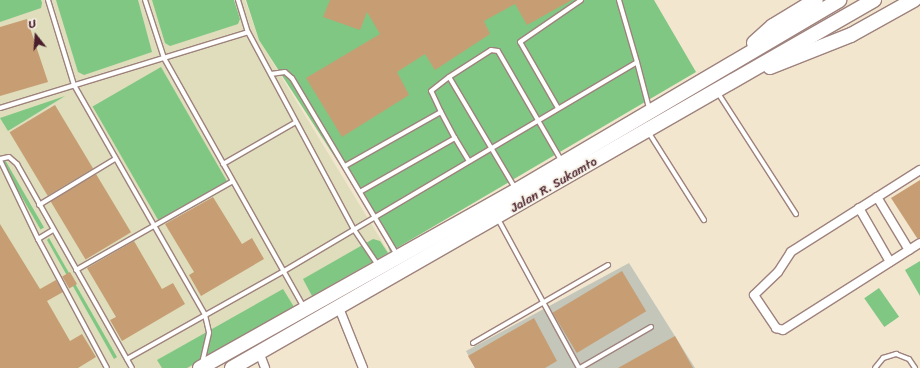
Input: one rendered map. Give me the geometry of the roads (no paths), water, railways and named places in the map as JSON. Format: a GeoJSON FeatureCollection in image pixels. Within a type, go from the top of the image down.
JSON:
{"type":"FeatureCollection","features":[{"type":"Feature","properties":{"kind":"highway"},"geometry":{"type":"LineString","coordinates":[[735,61],[773,26],[816,0]]}},
{"type":"Feature","properties":{"kind":"highway","name":"Jalan R. Sukamto"},"geometry":{"type":"LineString","coordinates":[[201,368],[563,163],[649,109],[840,0]]}},
{"type":"Feature","properties":{"kind":"highway","name":"Jalan R. Sukamto"},"geometry":{"type":"LineString","coordinates":[[232,368],[498,217],[874,0]]}},
{"type":"Feature","properties":{"kind":"highway"},"geometry":{"type":"LineString","coordinates":[[744,75],[852,36],[914,0]]}},
{"type":"Feature","properties":{"kind":"street"},"geometry":{"type":"LineString","coordinates":[[920,170],[791,252],[778,272],[755,290],[755,296],[776,328],[783,330],[920,243]]}},
{"type":"Feature","properties":{"kind":"street"},"geometry":{"type":"LineString","coordinates":[[877,196],[909,250]]}},
{"type":"Feature","properties":{"kind":"street"},"geometry":{"type":"LineString","coordinates":[[859,208],[890,262]]}},
{"type":"Feature","properties":{"kind":"street"},"geometry":{"type":"LineString","coordinates":[[339,308],[363,368]]}},
{"type":"Feature","properties":{"kind":"street"},"geometry":{"type":"LineString","coordinates":[[259,352],[265,368]]}},
{"type":"Feature","properties":{"kind":"lane"},"geometry":{"type":"LineString","coordinates":[[48,0],[74,85],[152,227],[205,315],[209,338],[201,368]]}},
{"type":"Feature","properties":{"kind":"lane"},"geometry":{"type":"LineString","coordinates":[[146,0],[164,58],[305,310]]}},
{"type":"Feature","properties":{"kind":"lane"},"geometry":{"type":"LineString","coordinates":[[238,0],[248,32],[353,228],[380,267]]}},
{"type":"Feature","properties":{"kind":"lane"},"geometry":{"type":"LineString","coordinates":[[558,108],[520,42],[581,0]]}},
{"type":"Feature","properties":{"kind":"lane"},"geometry":{"type":"LineString","coordinates":[[619,0],[649,109]]}},
{"type":"Feature","properties":{"kind":"lane"},"geometry":{"type":"LineString","coordinates":[[0,108],[248,32]]}},
{"type":"Feature","properties":{"kind":"lane"},"geometry":{"type":"LineString","coordinates":[[468,160],[431,91],[449,77],[496,49],[563,163]]}},
{"type":"Feature","properties":{"kind":"lane"},"geometry":{"type":"LineString","coordinates":[[127,359],[284,271],[491,146],[637,62]]}},
{"type":"Feature","properties":{"kind":"lane"},"geometry":{"type":"LineString","coordinates":[[271,74],[289,74],[398,257]]}},
{"type":"Feature","properties":{"kind":"lane"},"geometry":{"type":"LineString","coordinates":[[449,77],[516,190]]}},
{"type":"Feature","properties":{"kind":"lane"},"geometry":{"type":"LineString","coordinates":[[717,91],[796,214]]}},
{"type":"Feature","properties":{"kind":"lane"},"geometry":{"type":"LineString","coordinates":[[345,166],[441,112]]}},
{"type":"Feature","properties":{"kind":"lane"},"geometry":{"type":"LineString","coordinates":[[223,164],[296,122]]}},
{"type":"Feature","properties":{"kind":"lane"},"geometry":{"type":"LineString","coordinates":[[648,131],[704,220]]}},
{"type":"Feature","properties":{"kind":"lane"},"geometry":{"type":"LineString","coordinates":[[360,192],[455,138]]}},
{"type":"Feature","properties":{"kind":"lane"},"geometry":{"type":"LineString","coordinates":[[0,159],[15,161],[132,368]]}},
{"type":"Feature","properties":{"kind":"lane"},"geometry":{"type":"LineString","coordinates":[[0,159],[38,240],[108,368]]}},
{"type":"Feature","properties":{"kind":"lane"},"geometry":{"type":"LineString","coordinates":[[39,205],[115,159]]}},
{"type":"Feature","properties":{"kind":"lane"},"geometry":{"type":"LineString","coordinates":[[76,270],[233,181]]}},
{"type":"Feature","properties":{"kind":"lane"},"geometry":{"type":"LineString","coordinates":[[498,217],[580,368],[651,327]]}},
{"type":"Feature","properties":{"kind":"lane"},"geometry":{"type":"LineString","coordinates":[[38,240],[53,230]]}},
{"type":"Feature","properties":{"kind":"lane"},"geometry":{"type":"LineString","coordinates":[[473,342],[544,304],[608,265]]}},
{"type":"Feature","properties":{"kind":"lane"},"geometry":{"type":"LineString","coordinates":[[875,368],[883,358],[896,354],[909,359],[916,368]]}}]}
